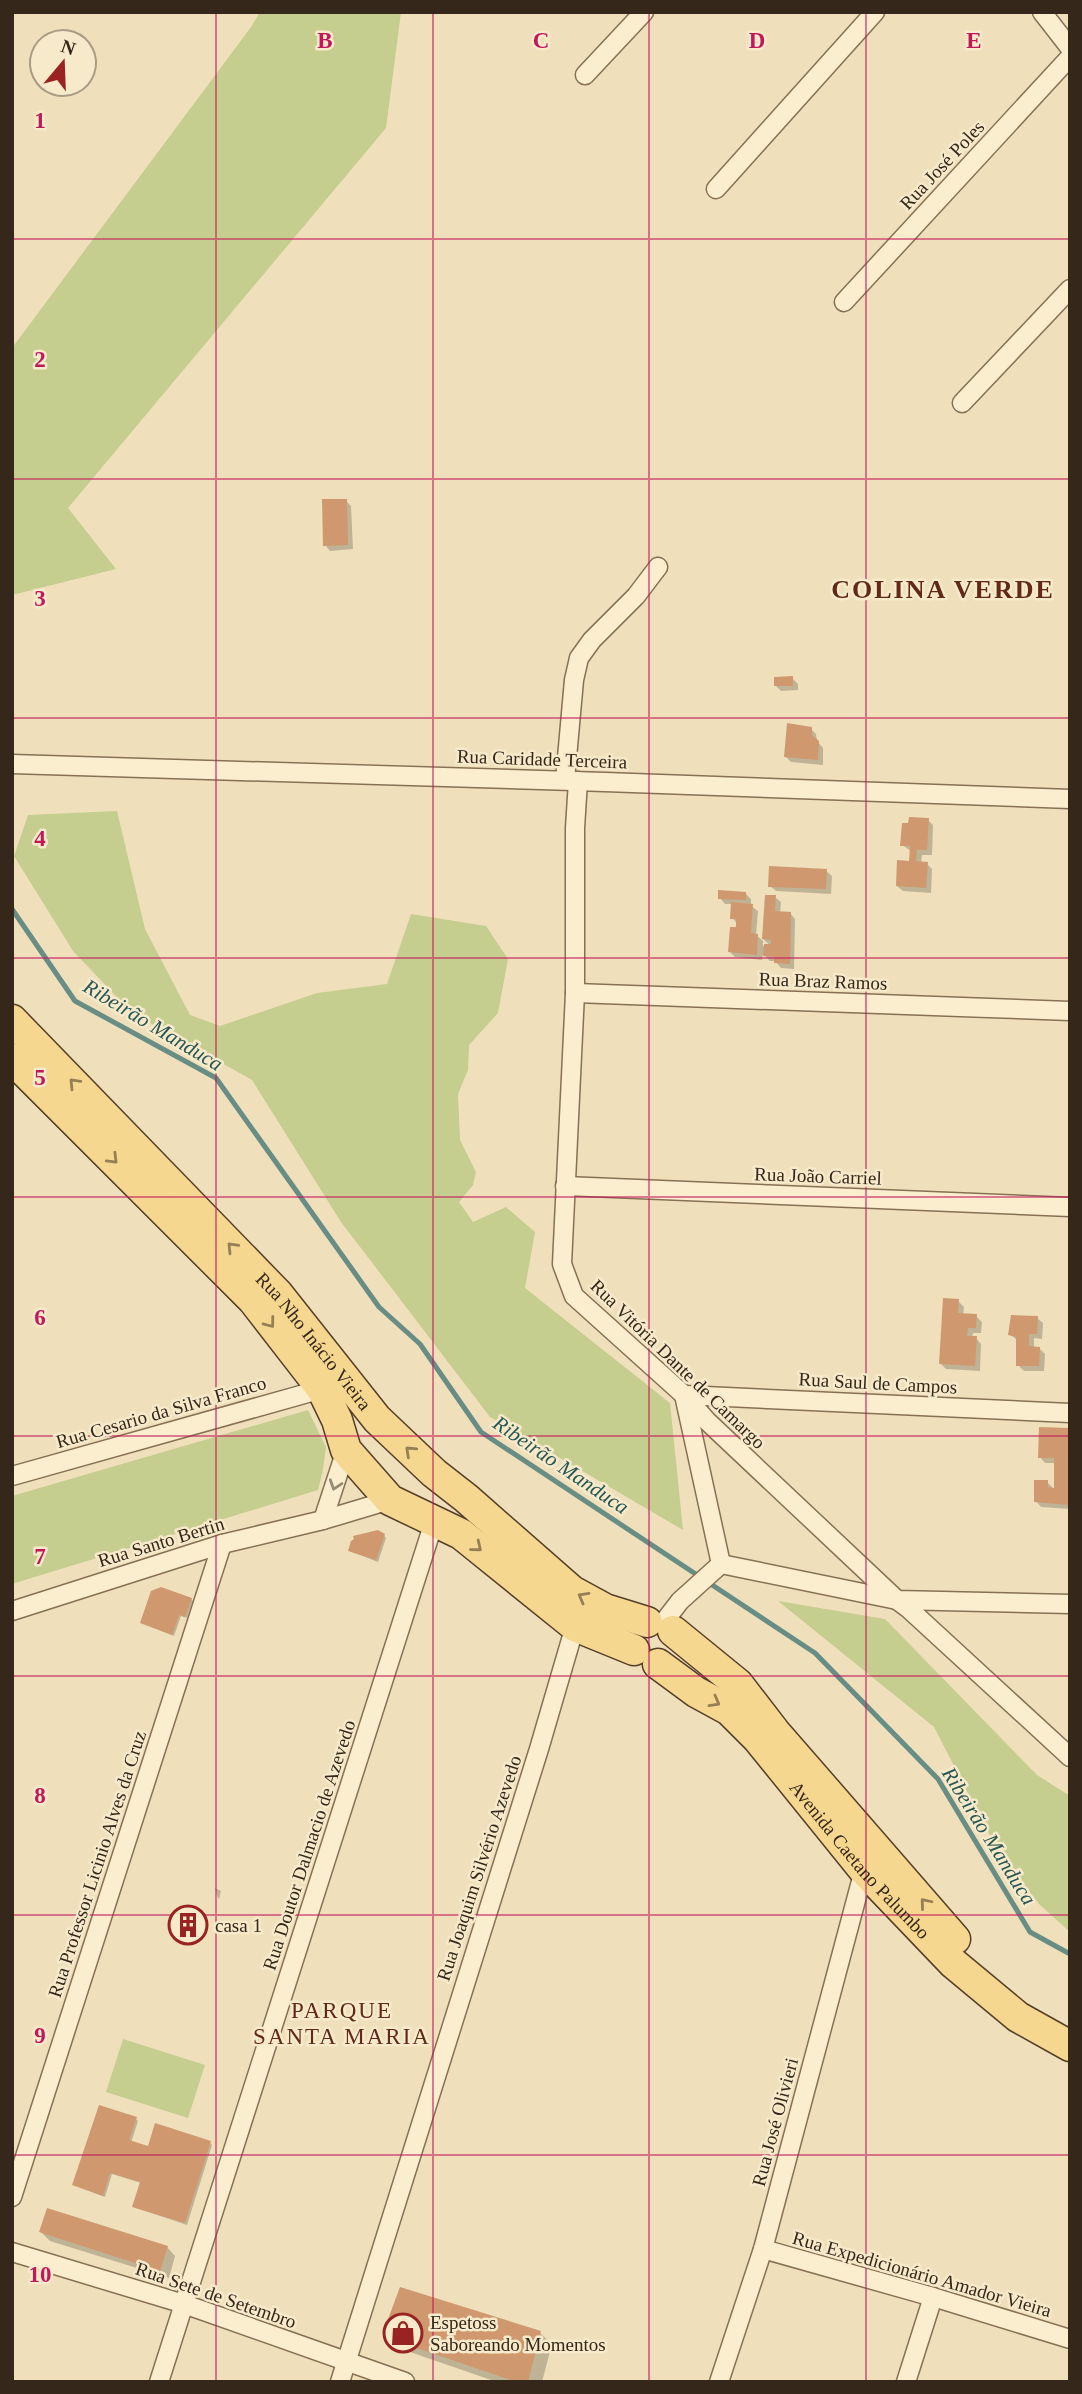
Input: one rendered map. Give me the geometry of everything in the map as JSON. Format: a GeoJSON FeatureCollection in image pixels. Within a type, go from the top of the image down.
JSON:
{"type":"FeatureCollection","features":[{"type":"Feature","properties":{"kind":"main road","name":"Rua Nho Inácio Vieira"},"geometry":{"type":"LineString","coordinates":[[12,1020],[278,1294],[377,1419],[434,1473],[572,1591],[605,1609],[666,1619]]}},
{"type":"Feature","properties":{"kind":"main road","name":"Rua Nho Inácio Vieira"},"geometry":{"type":"LineString","coordinates":[[12,1059],[253,1300],[322,1389],[337,1420],[346,1450],[390,1500],[461,1534],[575,1626],[646,1657]]}},
{"type":"Feature","properties":{"kind":"main road"},"geometry":{"type":"LineString","coordinates":[[346,1450],[349,1440],[359,1430],[377,1419]]}},
{"type":"Feature","properties":{"kind":"main road"},"geometry":{"type":"LineString","coordinates":[[666,1619],[676,1638],[674,1653],[669,1659],[646,1657],[632,1643],[636,1631],[666,1619]]}},
{"type":"Feature","properties":{"kind":"main road","name":"Avenida Caetano Palumbo"},"geometry":{"type":"LineString","coordinates":[[666,1619],[737,1684],[775,1732],[968,1954],[1036,2008],[1070,2024]]}},
{"type":"Feature","properties":{"kind":"main road","name":"Avenida Caetano Palumbo"},"geometry":{"type":"LineString","coordinates":[[646,1657],[696,1692],[729,1710],[758,1739],[864,1870],[953,1963],[1018,2017],[1070,2046]]}},
{"type":"Feature","properties":{"kind":"street"},"geometry":{"type":"LineString","coordinates":[[585,75],[644,12]]}},
{"type":"Feature","properties":{"kind":"street"},"geometry":{"type":"LineString","coordinates":[[716,189],[875,12]]}},
{"type":"Feature","properties":{"kind":"street"},"geometry":{"type":"LineString","coordinates":[[1042,12],[1070,48]]}},
{"type":"Feature","properties":{"kind":"street","name":"Rua José Poles"},"geometry":{"type":"LineString","coordinates":[[844,302],[1070,57]]}},
{"type":"Feature","properties":{"kind":"street"},"geometry":{"type":"LineString","coordinates":[[962,403],[1070,289]]}},
{"type":"Feature","properties":{"kind":"street","name":"Rua Vitória Dante de Camargo"},"geometry":{"type":"LineString","coordinates":[[658,567],[636,596],[592,640],[579,658],[573,680],[571,780],[575,828],[575,993],[562,1264],[574,1296],[684,1395],[707,1421],[897,1600],[1070,1758]]}},
{"type":"Feature","properties":{"kind":"street","name":"Rua Caridade Terceira"},"geometry":{"type":"LineString","coordinates":[[12,764],[571,780],[1070,799]]}},
{"type":"Feature","properties":{"kind":"street","name":"Rua Braz Ramos"},"geometry":{"type":"LineString","coordinates":[[575,993],[1070,1011]]}},
{"type":"Feature","properties":{"kind":"street","name":"Rua João Carriel"},"geometry":{"type":"LineString","coordinates":[[565,1186],[1070,1207]]}},
{"type":"Feature","properties":{"kind":"street","name":"Rua Cesario da Silva Franco"},"geometry":{"type":"LineString","coordinates":[[12,1476],[322,1389]]}},
{"type":"Feature","properties":{"kind":"street"},"geometry":{"type":"LineString","coordinates":[[684,1395],[716,1569]]}},
{"type":"Feature","properties":{"kind":"street","name":"Rua Saul de Campos"},"geometry":{"type":"LineString","coordinates":[[684,1395],[1070,1413]]}},
{"type":"Feature","properties":{"kind":"street"},"geometry":{"type":"LineString","coordinates":[[323,1520],[346,1450]]}},
{"type":"Feature","properties":{"kind":"street","name":"Rua Santo Bertin"},"geometry":{"type":"LineString","coordinates":[[13,1613],[222,1544],[323,1520],[390,1500]]}},
{"type":"Feature","properties":{"kind":"street","name":"Rua Doutor Dalmacio de Azevedo"},"geometry":{"type":"LineString","coordinates":[[159,2382],[434,1522]]}},
{"type":"Feature","properties":{"kind":"street","name":"Rua Professor Licinio Alves da Cruz"},"geometry":{"type":"LineString","coordinates":[[12,2197],[222,1544]]}},
{"type":"Feature","properties":{"kind":"street"},"geometry":{"type":"LineString","coordinates":[[716,1569],[897,1600],[1070,1604]]}},
{"type":"Feature","properties":{"kind":"street"},"geometry":{"type":"LineString","coordinates":[[666,1619],[716,1569]]}},
{"type":"Feature","properties":{"kind":"street","name":"Rua Joaquim Silvério Azevedo"},"geometry":{"type":"LineString","coordinates":[[340,2382],[531,1775],[575,1626]]}},
{"type":"Feature","properties":{"kind":"street","name":"Rua José Olivieri"},"geometry":{"type":"LineString","coordinates":[[719,2382],[762,2249],[864,1870]]}},
{"type":"Feature","properties":{"kind":"street","name":"Rua Expedicionário Amador Vieira"},"geometry":{"type":"LineString","coordinates":[[762,2249],[1070,2339]]}},
{"type":"Feature","properties":{"kind":"street","name":"Rua Sete de Setembro"},"geometry":{"type":"LineString","coordinates":[[12,2252],[184,2304],[405,2382]]}},
{"type":"Feature","properties":{"kind":"street"},"geometry":{"type":"LineString","coordinates":[[906,2382],[933,2297]]}},
{"type":"Feature","properties":{"kind":"green space"},"geometry":{"type":"Polygon","coordinates":[[[260,12],[401,12],[386,128],[68,508],[116,569],[12,595],[12,348],[260,12]]]}},
{"type":"Feature","properties":{"kind":"green space"},"geometry":{"type":"Polygon","coordinates":[[[117,811],[145,929],[190,1015],[220,1026],[317,993],[387,984],[411,914],[486,926],[508,959],[498,1013],[469,1045],[468,1070],[458,1094],[460,1140],[476,1172],[473,1185],[459,1202],[473,1222],[506,1207],[535,1232],[525,1288],[670,1403],[683,1530],[490,1417],[341,1222],[252,1080],[132,1013],[73,951],[14,856],[28,815],[117,811]]]}},
{"type":"Feature","properties":{"kind":"green space"},"geometry":{"type":"Polygon","coordinates":[[[308,1410],[326,1447],[318,1490],[12,1584],[12,1496],[308,1410]]]}},
{"type":"Feature","properties":{"kind":"green space"},"geometry":{"type":"Polygon","coordinates":[[[778,1601],[885,1619],[1037,1775],[1070,1796],[1070,1932],[1039,1904],[999,1853],[934,1727],[778,1601]]]}},
{"type":"Feature","properties":{"kind":"green space"},"geometry":{"type":"Polygon","coordinates":[[[123,2039],[205,2065],[188,2118],[106,2092],[123,2039]]]}},
{"type":"Feature","properties":{"kind":"building"},"geometry":{"type":"Polygon","coordinates":[[[322,499],[347,499],[348,545],[323,546],[322,499]]]}},
{"type":"Feature","properties":{"kind":"building"},"geometry":{"type":"Polygon","coordinates":[[[793,676],[793,686],[774,686],[774,677],[793,676]]]}},
{"type":"Feature","properties":{"kind":"building"},"geometry":{"type":"Polygon","coordinates":[[[787,723],[812,727],[812,735],[819,741],[818,760],[784,757],[787,723]]]}},
{"type":"Feature","properties":{"kind":"building"},"geometry":{"type":"Polygon","coordinates":[[[909,817],[929,818],[927,850],[917,850],[916,861],[928,862],[926,888],[896,886],[897,860],[909,861],[910,846],[900,846],[902,823],[908,823],[909,817]]]}},
{"type":"Feature","properties":{"kind":"building"},"geometry":{"type":"Polygon","coordinates":[[[769,866],[827,869],[826,889],[768,887],[769,866]]]}},
{"type":"Feature","properties":{"kind":"building"},"geometry":{"type":"Polygon","coordinates":[[[718,890],[746,892],[746,900],[718,899],[718,890]]]}},
{"type":"Feature","properties":{"kind":"building"},"geometry":{"type":"Polygon","coordinates":[[[765,895],[776,895],[775,911],[791,912],[790,964],[774,963],[774,957],[763,956],[764,944],[771,944],[771,940],[762,939],[765,895]]]}},
{"type":"Feature","properties":{"kind":"building"},"geometry":{"type":"Polygon","coordinates":[[[731,902],[753,904],[751,933],[758,934],[757,955],[728,952],[730,927],[736,927],[736,919],[730,919],[731,902]]]}},
{"type":"Feature","properties":{"kind":"building"},"geometry":{"type":"Polygon","coordinates":[[[943,1298],[959,1299],[958,1313],[977,1314],[976,1328],[968,1328],[967,1336],[977,1336],[975,1366],[939,1364],[943,1298]]]}},
{"type":"Feature","properties":{"kind":"building"},"geometry":{"type":"Polygon","coordinates":[[[1011,1315],[1038,1316],[1037,1334],[1029,1334],[1029,1346],[1040,1347],[1039,1366],[1016,1366],[1016,1337],[1008,1335],[1011,1315]]]}},
{"type":"Feature","properties":{"kind":"building"},"geometry":{"type":"Polygon","coordinates":[[[1039,1427],[1070,1428],[1069,1505],[1034,1502],[1034,1480],[1048,1480],[1048,1487],[1054,1488],[1054,1458],[1038,1458],[1039,1427]]]}},
{"type":"Feature","properties":{"kind":"building"},"geometry":{"type":"Polygon","coordinates":[[[378,1530],[385,1534],[376,1560],[348,1551],[353,1536],[378,1530]]]}},
{"type":"Feature","properties":{"kind":"building"},"geometry":{"type":"Polygon","coordinates":[[[161,1587],[192,1598],[185,1617],[179,1615],[172,1635],[140,1623],[151,1591],[161,1587]]]}},
{"type":"Feature","properties":{"kind":"building","name":"casa 1"},"geometry":{"type":"Polygon","coordinates":[[[185,1920],[194,1922],[192,1930],[183,1928],[185,1920]]]}},
{"type":"Feature","properties":{"kind":"building"},"geometry":{"type":"Polygon","coordinates":[[[99,2105],[137,2117],[129,2140],[148,2146],[155,2123],[211,2141],[185,2223],[132,2207],[140,2182],[110,2173],[103,2196],[72,2185],[99,2105]]]}},
{"type":"Feature","properties":{"kind":"building"},"geometry":{"type":"Polygon","coordinates":[[[47,2208],[168,2246],[160,2271],[39,2232],[47,2208]]]}},
{"type":"Feature","properties":{"kind":"building"},"geometry":{"type":"Polygon","coordinates":[[[400,2287],[541,2331],[528,2382],[517,2382],[393,2340],[394,2333],[384,2330],[400,2287]]]}},
{"type":"Feature","properties":{"kind":"waterway","name":"Ribeirão Manduca"},"geometry":{"type":"LineString","coordinates":[[12,909],[75,1001],[216,1078],[379,1307],[420,1344],[481,1432],[815,1653],[938,1779],[1030,1932],[1070,1954]]}},
{"type":"Feature","properties":{"kind":"place","name":"casa 1"},"geometry":{"type":"Point","coordinates":[188,1925]}},
{"type":"Feature","properties":{"kind":"place","name":"Espetoss Saboreando Momentos"},"geometry":{"type":"Point","coordinates":[403,2333]}},
{"type":"Feature","properties":{"kind":"district","name":"COLINA VERDE"},"geometry":{"type":"Point","coordinates":[943,589]}},
{"type":"Feature","properties":{"kind":"district","name":"PARQUE SANTA MARIA"},"geometry":{"type":"Point","coordinates":[342,2023]}}]}
